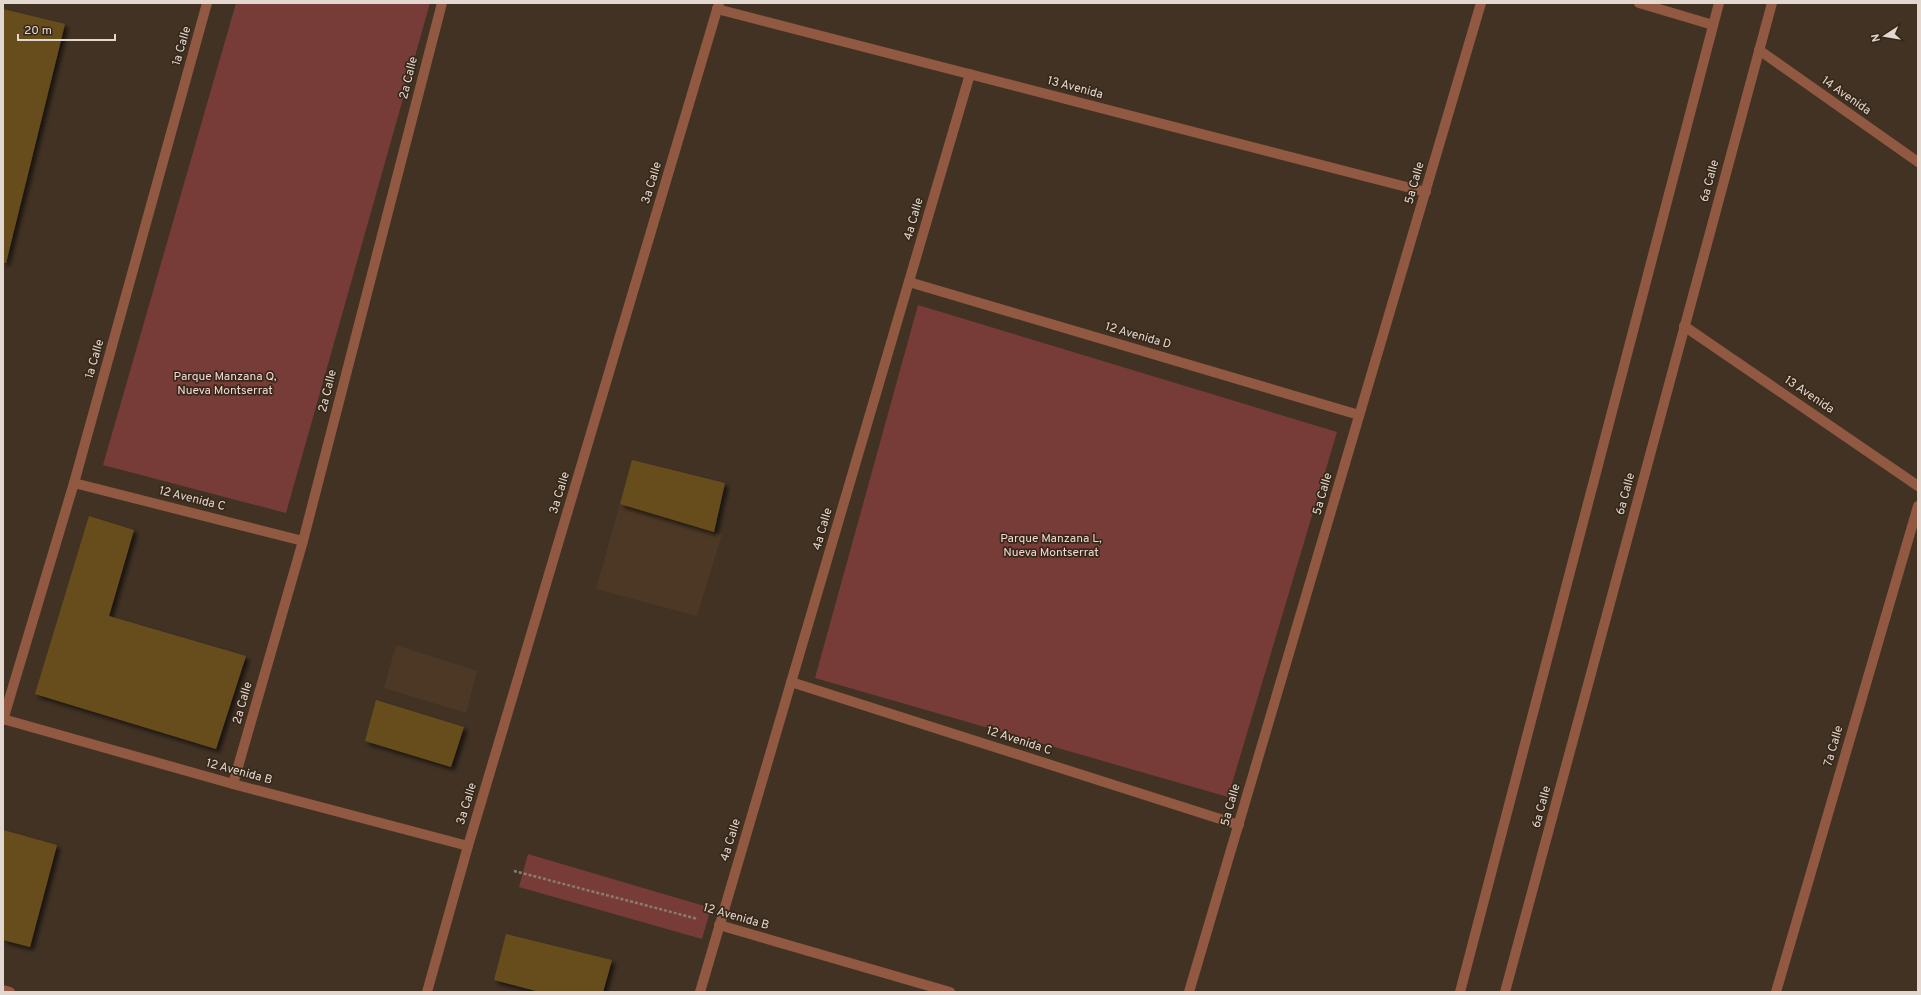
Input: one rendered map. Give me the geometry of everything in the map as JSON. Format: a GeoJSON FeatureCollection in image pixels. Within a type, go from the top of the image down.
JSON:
{"type":"FeatureCollection","features":[{"type":"Feature","properties":{"kind":"street","name":"1a Calle"},"geometry":{"type":"LineString","coordinates":[[3,719],[74,484],[208,3]]}},
{"type":"Feature","properties":{"kind":"street","name":"2a Calle"},"geometry":{"type":"LineString","coordinates":[[233,784],[303,541],[442,3]]}},
{"type":"Feature","properties":{"kind":"street","name":"5a Calle"},"geometry":{"type":"LineString","coordinates":[[1189,992],[1481,3]]}},
{"type":"Feature","properties":{"kind":"street"},"geometry":{"type":"LineString","coordinates":[[1639,3],[1713,25]]}},
{"type":"Feature","properties":{"kind":"street"},"geometry":{"type":"LineString","coordinates":[[1460,992],[1719,3]]}},
{"type":"Feature","properties":{"kind":"street","name":"6a Calle"},"geometry":{"type":"LineString","coordinates":[[1505,992],[1772,3]]}},
{"type":"Feature","properties":{"kind":"street","name":"13 Avenida"},"geometry":{"type":"LineString","coordinates":[[718,6],[970,74],[1426,192]]}},
{"type":"Feature","properties":{"kind":"street","name":"3a Calle"},"geometry":{"type":"LineString","coordinates":[[427,992],[468,846],[718,6]]}},
{"type":"Feature","properties":{"kind":"street","name":"14 Avenida"},"geometry":{"type":"LineString","coordinates":[[1759,50],[1918,162]]}},
{"type":"Feature","properties":{"kind":"street","name":"4a Calle"},"geometry":{"type":"LineString","coordinates":[[700,992],[970,74]]}},
{"type":"Feature","properties":{"kind":"street","name":"12 Avenida D"},"geometry":{"type":"LineString","coordinates":[[909,282],[1359,415]]}},
{"type":"Feature","properties":{"kind":"street","name":"13 Avenida"},"geometry":{"type":"LineString","coordinates":[[1684,326],[1918,486]]}},
{"type":"Feature","properties":{"kind":"street","name":"12 Avenida C"},"geometry":{"type":"LineString","coordinates":[[74,484],[303,541]]}},
{"type":"Feature","properties":{"kind":"street","name":"7a Calle"},"geometry":{"type":"LineString","coordinates":[[1776,992],[1918,506]]}},
{"type":"Feature","properties":{"kind":"street","name":"12 Avenida C"},"geometry":{"type":"LineString","coordinates":[[791,682],[1239,825]]}},
{"type":"Feature","properties":{"kind":"street","name":"12 Avenida B"},"geometry":{"type":"LineString","coordinates":[[3,719],[233,784],[468,846]]}},
{"type":"Feature","properties":{"kind":"street","name":"12 Avenida B"},"geometry":{"type":"LineString","coordinates":[[719,925],[950,992]]}},
{"type":"Feature","properties":{"kind":"street"},"geometry":{"type":"LineString","coordinates":[[3,990],[10,992]]}},
{"type":"Feature","properties":{"kind":"path","name":"12 Avenida B"},"geometry":{"type":"LineString","coordinates":[[514,872],[719,925]]}},
{"type":"Feature","properties":{"kind":"shaded area"},"geometry":{"type":"Polygon","coordinates":[[[620,504],[722,534],[697,616],[596,589],[620,504]]]}},
{"type":"Feature","properties":{"kind":"shaded area"},"geometry":{"type":"Polygon","coordinates":[[[396,645],[477,671],[466,713],[384,688],[396,645]]]}},
{"type":"Feature","properties":{"kind":"green space","name":"Parque Manzana Q, Nueva Montserrat"},"geometry":{"type":"Polygon","coordinates":[[[236,3],[430,3],[286,513],[103,465],[236,3]]]}},
{"type":"Feature","properties":{"kind":"green space","name":"Parque Manzana L, Nueva Montserrat"},"geometry":{"type":"Polygon","coordinates":[[[918,305],[1337,432],[1228,797],[815,678],[918,305]]]}},
{"type":"Feature","properties":{"kind":"green space"},"geometry":{"type":"Polygon","coordinates":[[[528,854],[711,908],[702,939],[519,887],[528,854]]]}},
{"type":"Feature","properties":{"kind":"building"},"geometry":{"type":"Polygon","coordinates":[[[3,9],[65,24],[6,263],[3,263],[3,9]]]}},
{"type":"Feature","properties":{"kind":"building"},"geometry":{"type":"Polygon","coordinates":[[[632,460],[725,483],[714,532],[620,504],[632,460]]]}},
{"type":"Feature","properties":{"kind":"building"},"geometry":{"type":"Polygon","coordinates":[[[89,516],[134,530],[109,616],[246,656],[216,749],[35,694],[89,516]]]}},
{"type":"Feature","properties":{"kind":"building"},"geometry":{"type":"Polygon","coordinates":[[[376,700],[464,727],[451,767],[365,741],[376,700]]]}},
{"type":"Feature","properties":{"kind":"building"},"geometry":{"type":"Polygon","coordinates":[[[3,830],[57,845],[30,947],[3,940],[3,830]]]}},
{"type":"Feature","properties":{"kind":"building"},"geometry":{"type":"Polygon","coordinates":[[[506,934],[612,960],[603,992],[540,992],[494,980],[506,934]]]}}]}
